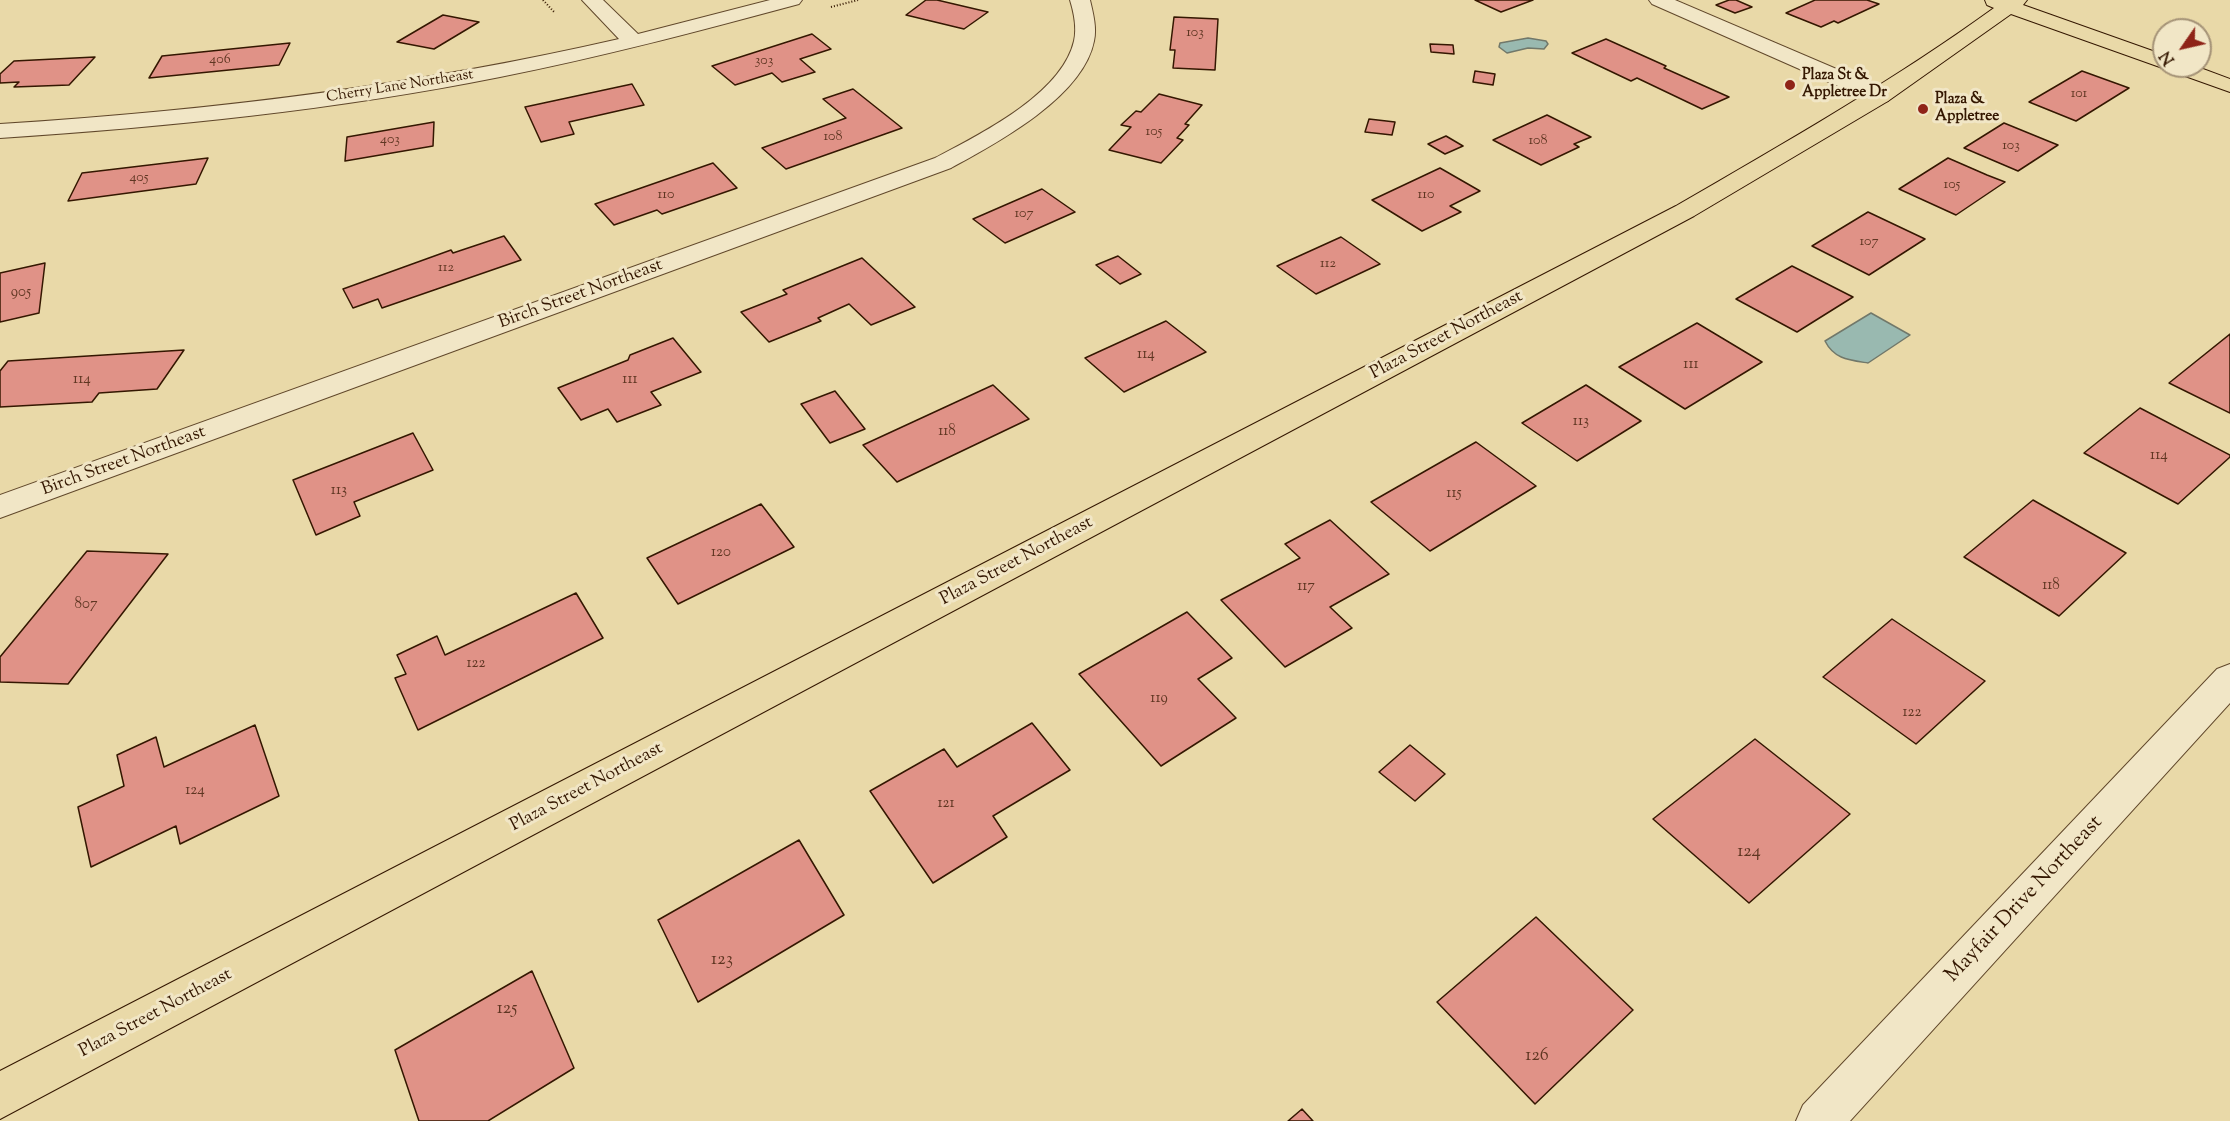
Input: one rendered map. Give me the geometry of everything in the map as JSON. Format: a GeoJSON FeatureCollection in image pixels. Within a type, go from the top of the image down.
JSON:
{"type":"FeatureCollection","features":[{"type":"Feature","properties":{"kind":"main road","name":"Plaza Street Northeast"},"geometry":{"type":"LineString","coordinates":[[0,1096],[1674,217],[1880,96],[1953,47],[2006,2]]}},
{"type":"Feature","properties":{"kind":"main road"},"geometry":{"type":"LineString","coordinates":[[2006,2],[2152,57]]}},
{"type":"Feature","properties":{"kind":"main road"},"geometry":{"type":"LineString","coordinates":[[2208,78],[2230,86]]}},
{"type":"Feature","properties":{"kind":"street"},"geometry":{"type":"LineString","coordinates":[[592,0],[634,42]]}},
{"type":"Feature","properties":{"kind":"street","name":"Cherry Lane Northeast"},"geometry":{"type":"LineString","coordinates":[[0,131],[109,124],[342,97],[456,79],[634,42],[792,0]]}},
{"type":"Feature","properties":{"kind":"street","name":"Birch Street Northeast"},"geometry":{"type":"LineString","coordinates":[[0,507],[943,163],[997,134],[1062,81],[1082,49],[1085,20],[1080,0]]}},
{"type":"Feature","properties":{"kind":"street"},"geometry":{"type":"LineString","coordinates":[[1659,0],[1880,96]]}},
{"type":"Feature","properties":{"kind":"street","name":"Mayfair Drive Northeast"},"geometry":{"type":"LineString","coordinates":[[1819,1121],[2230,679]]}},
{"type":"Feature","properties":{"kind":"water"},"geometry":{"type":"Polygon","coordinates":[[[1528,38],[1546,41],[1548,44],[1544,49],[1528,48],[1507,53],[1499,47],[1500,43],[1528,38]]]}},
{"type":"Feature","properties":{"kind":"water"},"geometry":{"type":"Polygon","coordinates":[[[1871,313],[1910,335],[1868,363],[1843,358],[1833,352],[1825,341],[1871,313]]]}},
{"type":"Feature","properties":{"kind":"building"},"geometry":{"type":"Polygon","coordinates":[[[926,0],[937,0],[988,12],[964,29],[906,15],[926,0]]]}},
{"type":"Feature","properties":{"kind":"building"},"geometry":{"type":"Polygon","coordinates":[[[1475,0],[1533,0],[1501,12],[1475,0]]]}},
{"type":"Feature","properties":{"kind":"building"},"geometry":{"type":"Polygon","coordinates":[[[1736,0],[1752,7],[1735,13],[1716,5],[1736,0]]]}},
{"type":"Feature","properties":{"kind":"building"},"geometry":{"type":"Polygon","coordinates":[[[1815,0],[1867,0],[1879,4],[1838,23],[1834,21],[1821,27],[1786,13],[1815,0]]]}},
{"type":"Feature","properties":{"kind":"building"},"geometry":{"type":"Polygon","coordinates":[[[443,15],[479,22],[434,49],[397,42],[443,15]]]}},
{"type":"Feature","properties":{"kind":"building"},"geometry":{"type":"Polygon","coordinates":[[[1174,17],[1218,19],[1215,70],[1173,68],[1175,50],[1170,50],[1174,17]]]}},
{"type":"Feature","properties":{"kind":"building"},"geometry":{"type":"Polygon","coordinates":[[[812,34],[831,49],[800,59],[815,72],[782,82],[772,73],[735,85],[712,66],[812,34]]]}},
{"type":"Feature","properties":{"kind":"building"},"geometry":{"type":"Polygon","coordinates":[[[1606,39],[1729,97],[1702,109],[1637,78],[1631,81],[1572,53],[1606,39]]]}},
{"type":"Feature","properties":{"kind":"building"},"geometry":{"type":"Polygon","coordinates":[[[290,43],[279,65],[149,78],[162,56],[290,43]]]}},
{"type":"Feature","properties":{"kind":"building"},"geometry":{"type":"Polygon","coordinates":[[[1430,44],[1453,45],[1454,54],[1431,52],[1430,44]]]}},
{"type":"Feature","properties":{"kind":"building"},"geometry":{"type":"Polygon","coordinates":[[[95,57],[69,85],[14,87],[19,82],[0,83],[0,74],[14,61],[95,57]]]}},
{"type":"Feature","properties":{"kind":"building"},"geometry":{"type":"Polygon","coordinates":[[[1475,71],[1495,74],[1493,85],[1473,82],[1475,71]]]}},
{"type":"Feature","properties":{"kind":"building"},"geometry":{"type":"Polygon","coordinates":[[[2082,71],[2129,88],[2076,121],[2029,102],[2082,71]]]}},
{"type":"Feature","properties":{"kind":"building"},"geometry":{"type":"Polygon","coordinates":[[[632,84],[644,105],[569,122],[574,134],[541,142],[525,107],[632,84]]]}},
{"type":"Feature","properties":{"kind":"building"},"geometry":{"type":"Polygon","coordinates":[[[853,89],[902,128],[786,169],[762,148],[846,118],[823,99],[853,89]]]}},
{"type":"Feature","properties":{"kind":"building"},"geometry":{"type":"Polygon","coordinates":[[[1159,94],[1202,105],[1185,124],[1189,125],[1177,138],[1183,140],[1161,163],[1109,150],[1131,127],[1121,125],[1136,111],[1141,112],[1159,94]]]}},
{"type":"Feature","properties":{"kind":"building"},"geometry":{"type":"Polygon","coordinates":[[[1547,115],[1591,137],[1574,144],[1579,147],[1541,165],[1493,140],[1547,115]]]}},
{"type":"Feature","properties":{"kind":"building"},"geometry":{"type":"Polygon","coordinates":[[[1369,119],[1395,122],[1392,135],[1365,132],[1369,119]]]}},
{"type":"Feature","properties":{"kind":"building"},"geometry":{"type":"Polygon","coordinates":[[[434,122],[433,146],[345,161],[347,137],[434,122]]]}},
{"type":"Feature","properties":{"kind":"building"},"geometry":{"type":"Polygon","coordinates":[[[2004,123],[2058,145],[2018,171],[1964,148],[2004,123]]]}},
{"type":"Feature","properties":{"kind":"building"},"geometry":{"type":"Polygon","coordinates":[[[1446,136],[1463,146],[1445,154],[1428,144],[1446,136]]]}},
{"type":"Feature","properties":{"kind":"building"},"geometry":{"type":"Polygon","coordinates":[[[208,158],[196,184],[68,201],[82,173],[208,158]]]}},
{"type":"Feature","properties":{"kind":"building"},"geometry":{"type":"Polygon","coordinates":[[[1948,158],[2005,182],[1956,215],[1899,189],[1948,158]]]}},
{"type":"Feature","properties":{"kind":"building"},"geometry":{"type":"Polygon","coordinates":[[[713,163],[737,188],[662,214],[657,210],[614,225],[595,204],[713,163]]]}},
{"type":"Feature","properties":{"kind":"building"},"geometry":{"type":"Polygon","coordinates":[[[1440,168],[1480,191],[1450,206],[1461,212],[1422,231],[1372,200],[1440,168]]]}},
{"type":"Feature","properties":{"kind":"building"},"geometry":{"type":"Polygon","coordinates":[[[1042,189],[1075,212],[1005,243],[973,219],[1042,189]]]}},
{"type":"Feature","properties":{"kind":"building"},"geometry":{"type":"Polygon","coordinates":[[[1868,212],[1925,239],[1869,275],[1812,246],[1868,212]]]}},
{"type":"Feature","properties":{"kind":"building"},"geometry":{"type":"Polygon","coordinates":[[[504,236],[521,260],[382,308],[378,299],[353,308],[343,289],[451,250],[453,253],[504,236]]]}},
{"type":"Feature","properties":{"kind":"building"},"geometry":{"type":"Polygon","coordinates":[[[1341,237],[1380,264],[1316,294],[1277,266],[1341,237]]]}},
{"type":"Feature","properties":{"kind":"building"},"geometry":{"type":"Polygon","coordinates":[[[1118,256],[1141,274],[1120,284],[1096,265],[1118,256]]]}},
{"type":"Feature","properties":{"kind":"building"},"geometry":{"type":"Polygon","coordinates":[[[862,258],[915,307],[871,325],[849,304],[818,318],[821,321],[769,342],[741,312],[787,294],[783,290],[862,258]]]}},
{"type":"Feature","properties":{"kind":"building"},"geometry":{"type":"Polygon","coordinates":[[[45,263],[39,313],[0,322],[0,273],[45,263]]]}},
{"type":"Feature","properties":{"kind":"building"},"geometry":{"type":"Polygon","coordinates":[[[1792,266],[1853,297],[1797,332],[1736,299],[1792,266]]]}},
{"type":"Feature","properties":{"kind":"building"},"geometry":{"type":"Polygon","coordinates":[[[1166,321],[1206,352],[1124,392],[1085,358],[1166,321]]]}},
{"type":"Feature","properties":{"kind":"building"},"geometry":{"type":"Polygon","coordinates":[[[1697,323],[1762,362],[1685,409],[1619,367],[1697,323]]]}},
{"type":"Feature","properties":{"kind":"building"},"geometry":{"type":"Polygon","coordinates":[[[2230,334],[2230,413],[2169,383],[2230,334]]]}},
{"type":"Feature","properties":{"kind":"building"},"geometry":{"type":"Polygon","coordinates":[[[673,338],[701,372],[651,392],[661,405],[617,422],[608,409],[581,420],[558,388],[628,360],[630,355],[673,338]]]}},
{"type":"Feature","properties":{"kind":"building"},"geometry":{"type":"Polygon","coordinates":[[[184,350],[157,389],[99,393],[92,402],[0,407],[0,371],[8,361],[184,350]]]}},
{"type":"Feature","properties":{"kind":"building"},"geometry":{"type":"Polygon","coordinates":[[[993,385],[1029,419],[897,482],[863,445],[993,385]]]}},
{"type":"Feature","properties":{"kind":"building"},"geometry":{"type":"Polygon","coordinates":[[[1586,385],[1641,421],[1577,461],[1522,423],[1586,385]]]}},
{"type":"Feature","properties":{"kind":"building"},"geometry":{"type":"Polygon","coordinates":[[[835,391],[865,429],[830,443],[801,404],[835,391]]]}},
{"type":"Feature","properties":{"kind":"building"},"geometry":{"type":"Polygon","coordinates":[[[2140,408],[2230,455],[2178,504],[2084,453],[2140,408]]]}},
{"type":"Feature","properties":{"kind":"building"},"geometry":{"type":"Polygon","coordinates":[[[413,433],[433,470],[354,502],[360,516],[316,535],[293,480],[413,433]]]}},
{"type":"Feature","properties":{"kind":"building"},"geometry":{"type":"Polygon","coordinates":[[[1476,442],[1536,486],[1430,551],[1371,502],[1476,442]]]}},
{"type":"Feature","properties":{"kind":"building"},"geometry":{"type":"Polygon","coordinates":[[[2033,500],[2126,553],[2059,616],[1964,557],[2033,500]]]}},
{"type":"Feature","properties":{"kind":"building"},"geometry":{"type":"Polygon","coordinates":[[[761,504],[794,547],[678,604],[647,558],[761,504]]]}},
{"type":"Feature","properties":{"kind":"building"},"geometry":{"type":"Polygon","coordinates":[[[1330,520],[1389,574],[1330,607],[1352,628],[1285,667],[1221,600],[1300,558],[1285,544],[1330,520]]]}},
{"type":"Feature","properties":{"kind":"building"},"geometry":{"type":"Polygon","coordinates":[[[87,551],[168,554],[68,684],[0,682],[0,657],[87,551]]]}},
{"type":"Feature","properties":{"kind":"building"},"geometry":{"type":"Polygon","coordinates":[[[576,593],[603,638],[418,730],[395,678],[406,674],[397,655],[437,636],[445,655],[576,593]]]}},
{"type":"Feature","properties":{"kind":"building"},"geometry":{"type":"Polygon","coordinates":[[[1187,612],[1232,658],[1198,679],[1236,718],[1161,766],[1079,674],[1187,612]]]}},
{"type":"Feature","properties":{"kind":"building"},"geometry":{"type":"Polygon","coordinates":[[[1892,619],[1985,681],[1916,744],[1823,677],[1892,619]]]}},
{"type":"Feature","properties":{"kind":"building"},"geometry":{"type":"Polygon","coordinates":[[[1032,723],[1070,770],[993,816],[1007,837],[933,883],[870,791],[944,749],[957,767],[1032,723]]]}},
{"type":"Feature","properties":{"kind":"building"},"geometry":{"type":"Polygon","coordinates":[[[255,725],[279,796],[180,844],[176,826],[91,867],[78,807],[124,786],[117,755],[156,737],[164,767],[255,725]]]}},
{"type":"Feature","properties":{"kind":"building"},"geometry":{"type":"Polygon","coordinates":[[[1755,739],[1850,814],[1749,903],[1653,819],[1755,739]]]}},
{"type":"Feature","properties":{"kind":"building"},"geometry":{"type":"Polygon","coordinates":[[[1410,745],[1445,774],[1415,801],[1379,772],[1410,745]]]}},
{"type":"Feature","properties":{"kind":"building"},"geometry":{"type":"Polygon","coordinates":[[[799,840],[844,915],[698,1002],[658,920],[799,840]]]}},
{"type":"Feature","properties":{"kind":"building"},"geometry":{"type":"Polygon","coordinates":[[[1536,917],[1633,1010],[1535,1104],[1437,1002],[1536,917]]]}},
{"type":"Feature","properties":{"kind":"building"},"geometry":{"type":"Polygon","coordinates":[[[532,971],[574,1068],[488,1121],[419,1121],[395,1050],[532,971]]]}},
{"type":"Feature","properties":{"kind":"building"},"geometry":{"type":"Polygon","coordinates":[[[1302,1109],[1313,1121],[1288,1121],[1302,1109]]]}},
{"type":"Feature","properties":{"kind":"place","name":"Plaza St & Appletree Dr"},"geometry":{"type":"Point","coordinates":[1790,85]}},
{"type":"Feature","properties":{"kind":"place","name":"Plaza & Appletree"},"geometry":{"type":"Point","coordinates":[1923,109]}}]}
